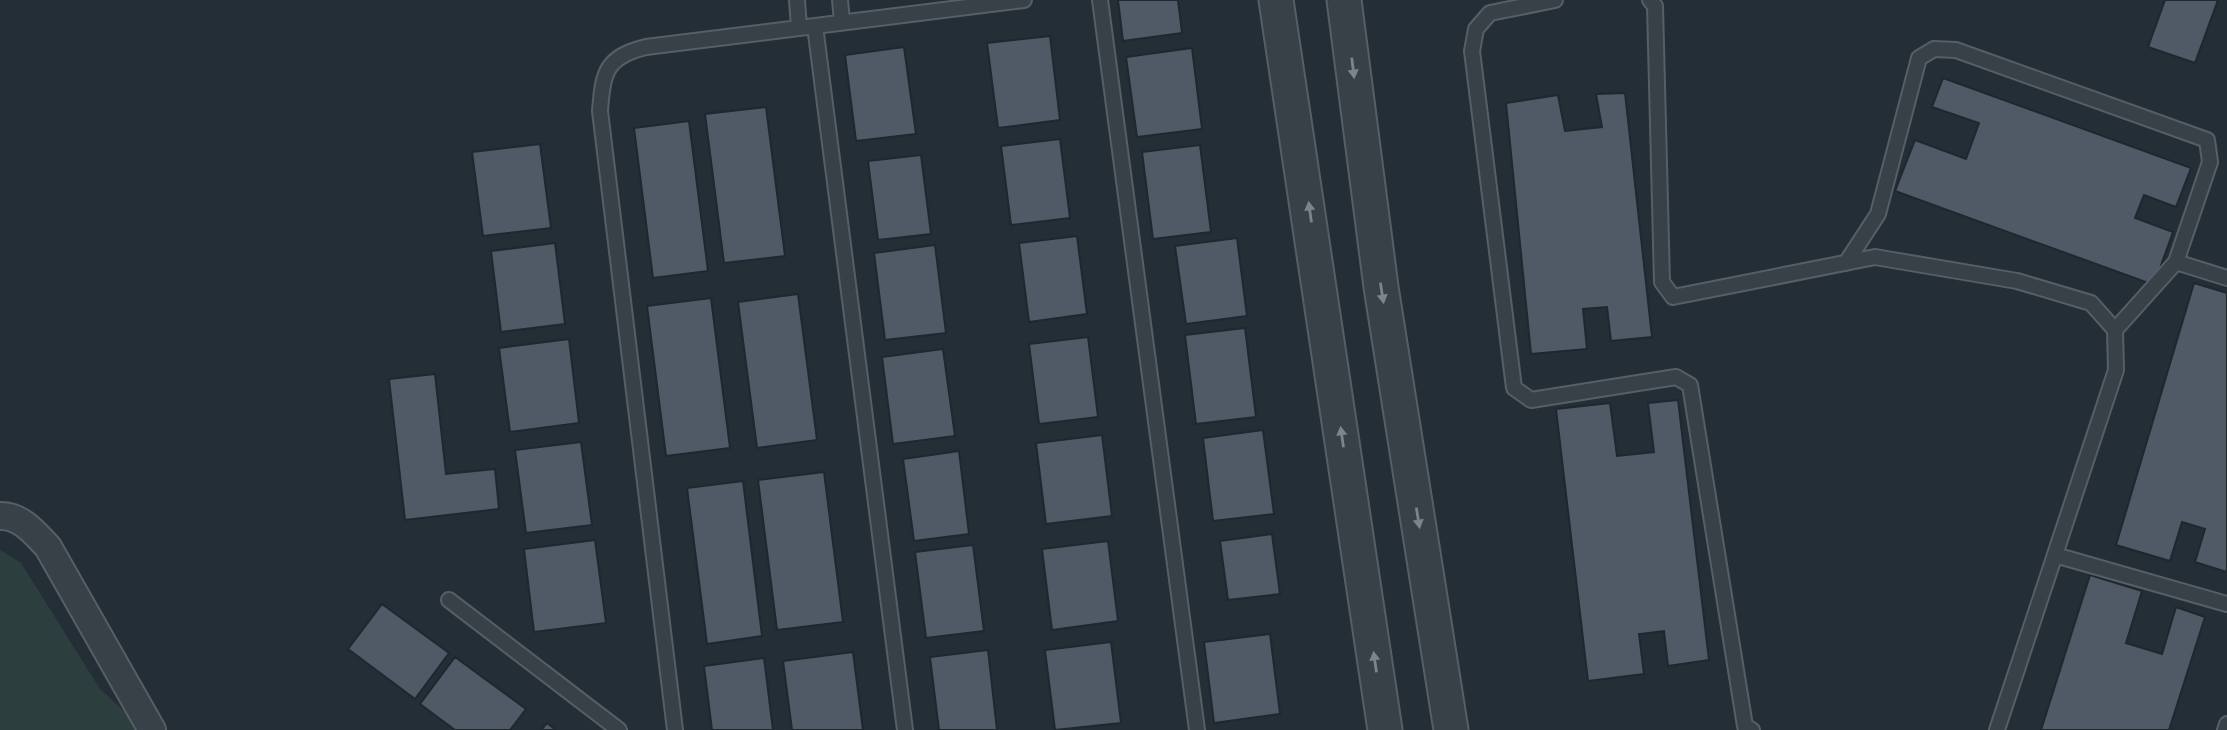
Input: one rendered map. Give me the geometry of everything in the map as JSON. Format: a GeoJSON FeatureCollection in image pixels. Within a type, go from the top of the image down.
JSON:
{"type":"FeatureCollection","features":[{"type":"Feature","properties":{"kind":"street"},"geometry":{"type":"LineString","coordinates":[[1276,0],[1385,730]]}},
{"type":"Feature","properties":{"kind":"street"},"geometry":{"type":"LineString","coordinates":[[1344,0],[1381,287],[1451,730]]}},
{"type":"Feature","properties":{"kind":"street"},"geometry":{"type":"LineString","coordinates":[[0,516],[9,516],[30,528],[48,547],[152,730]]}},
{"type":"Feature","properties":{"kind":"lane"},"geometry":{"type":"LineString","coordinates":[[797,0],[799,28]]}},
{"type":"Feature","properties":{"kind":"lane"},"geometry":{"type":"LineString","coordinates":[[840,0],[842,22]]}},
{"type":"Feature","properties":{"kind":"lane"},"geometry":{"type":"LineString","coordinates":[[676,730],[600,111],[602,87],[608,68],[624,52],[646,47],[1024,0]]}},
{"type":"Feature","properties":{"kind":"lane"},"geometry":{"type":"LineString","coordinates":[[1100,0],[1197,730]]}},
{"type":"Feature","properties":{"kind":"lane"},"geometry":{"type":"LineString","coordinates":[[1555,0],[1490,13],[1476,29],[1472,51],[1514,388],[1531,400],[1676,377],[1690,385],[1745,726],[1752,730]]}},
{"type":"Feature","properties":{"kind":"lane"},"geometry":{"type":"LineString","coordinates":[[1650,0],[1656,6],[1662,282],[1673,298],[1874,257],[2017,281],[2091,303],[2115,330],[2116,370],[1997,730]]}},
{"type":"Feature","properties":{"kind":"lane"},"geometry":{"type":"LineString","coordinates":[[815,26],[905,730]]}},
{"type":"Feature","properties":{"kind":"lane"},"geometry":{"type":"LineString","coordinates":[[1846,263],[1878,214],[1919,58],[1934,49],[1956,50],[2207,140],[2210,162],[2176,262],[2115,330]]}},
{"type":"Feature","properties":{"kind":"lane"},"geometry":{"type":"LineString","coordinates":[[2176,262],[2227,278]]}},
{"type":"Feature","properties":{"kind":"lane"},"geometry":{"type":"LineString","coordinates":[[2055,555],[2227,604]]}},
{"type":"Feature","properties":{"kind":"lane"},"geometry":{"type":"LineString","coordinates":[[449,600],[620,730]]}},
{"type":"Feature","properties":{"kind":"lane"},"geometry":{"type":"LineString","coordinates":[[2225,730],[2227,724]]}},
{"type":"Feature","properties":{"kind":"green space"},"geometry":{"type":"Polygon","coordinates":[[[0,550],[21,563],[100,689],[144,730],[0,730],[0,550]]]}},
{"type":"Feature","properties":{"kind":"building"},"geometry":{"type":"Polygon","coordinates":[[[1118,0],[1178,0],[1182,33],[1123,41],[1118,0]]]}},
{"type":"Feature","properties":{"kind":"building"},"geometry":{"type":"Polygon","coordinates":[[[2165,0],[2218,0],[2195,63],[2148,47],[2165,0]]]}},
{"type":"Feature","properties":{"kind":"building"},"geometry":{"type":"Polygon","coordinates":[[[1050,36],[1060,120],[998,128],[987,43],[1050,36]]]}},
{"type":"Feature","properties":{"kind":"building"},"geometry":{"type":"Polygon","coordinates":[[[904,47],[916,134],[856,141],[845,55],[904,47]]]}},
{"type":"Feature","properties":{"kind":"building"},"geometry":{"type":"Polygon","coordinates":[[[1192,48],[1202,129],[1137,137],[1126,57],[1192,48]]]}},
{"type":"Feature","properties":{"kind":"building"},"geometry":{"type":"Polygon","coordinates":[[[1943,78],[2191,168],[2176,207],[2144,195],[2135,218],[2173,232],[2154,285],[1895,191],[1915,140],[1966,159],[1979,123],[1932,107],[1943,78]]]}},
{"type":"Feature","properties":{"kind":"building"},"geometry":{"type":"Polygon","coordinates":[[[1625,93],[1652,337],[1611,341],[1607,307],[1583,309],[1587,349],[1531,354],[1506,103],[1558,95],[1565,131],[1602,127],[1596,94],[1625,93]]]}},
{"type":"Feature","properties":{"kind":"building"},"geometry":{"type":"Polygon","coordinates":[[[766,107],[785,256],[724,263],[705,114],[766,107]]]}},
{"type":"Feature","properties":{"kind":"building"},"geometry":{"type":"Polygon","coordinates":[[[689,121],[708,271],[653,278],[634,128],[689,121]]]}},
{"type":"Feature","properties":{"kind":"building"},"geometry":{"type":"Polygon","coordinates":[[[1060,139],[1070,218],[1011,225],[1001,146],[1060,139]]]}},
{"type":"Feature","properties":{"kind":"building"},"geometry":{"type":"Polygon","coordinates":[[[540,144],[551,228],[483,236],[472,152],[540,144]]]}},
{"type":"Feature","properties":{"kind":"building"},"geometry":{"type":"Polygon","coordinates":[[[1200,145],[1211,232],[1153,239],[1142,152],[1200,145]]]}},
{"type":"Feature","properties":{"kind":"building"},"geometry":{"type":"Polygon","coordinates":[[[921,155],[931,234],[878,240],[868,161],[921,155]]]}},
{"type":"Feature","properties":{"kind":"building"},"geometry":{"type":"Polygon","coordinates":[[[1077,236],[1087,314],[1029,322],[1019,243],[1077,236]]]}},
{"type":"Feature","properties":{"kind":"building"},"geometry":{"type":"Polygon","coordinates":[[[1237,238],[1247,316],[1186,324],[1175,246],[1237,238]]]}},
{"type":"Feature","properties":{"kind":"building"},"geometry":{"type":"Polygon","coordinates":[[[555,243],[565,324],[501,332],[491,251],[555,243]]]}},
{"type":"Feature","properties":{"kind":"building"},"geometry":{"type":"Polygon","coordinates":[[[935,245],[946,333],[885,340],[874,253],[935,245]]]}},
{"type":"Feature","properties":{"kind":"building"},"geometry":{"type":"Polygon","coordinates":[[[2194,283],[2227,293],[2227,572],[2195,562],[2205,529],[2182,522],[2170,561],[2116,545],[2194,283]]]}},
{"type":"Feature","properties":{"kind":"building"},"geometry":{"type":"Polygon","coordinates":[[[798,294],[817,440],[757,448],[738,302],[798,294]]]}},
{"type":"Feature","properties":{"kind":"building"},"geometry":{"type":"Polygon","coordinates":[[[711,298],[730,448],[666,456],[647,306],[711,298]]]}},
{"type":"Feature","properties":{"kind":"building"},"geometry":{"type":"Polygon","coordinates":[[[1245,328],[1256,417],[1196,424],[1185,335],[1245,328]]]}},
{"type":"Feature","properties":{"kind":"building"},"geometry":{"type":"Polygon","coordinates":[[[1088,337],[1098,417],[1039,424],[1029,344],[1088,337]]]}},
{"type":"Feature","properties":{"kind":"building"},"geometry":{"type":"Polygon","coordinates":[[[569,339],[579,423],[510,432],[499,348],[569,339]]]}},
{"type":"Feature","properties":{"kind":"building"},"geometry":{"type":"Polygon","coordinates":[[[943,349],[955,436],[893,444],[882,357],[943,349]]]}},
{"type":"Feature","properties":{"kind":"building"},"geometry":{"type":"Polygon","coordinates":[[[435,374],[446,474],[495,469],[499,509],[405,520],[389,379],[435,374]]]}},
{"type":"Feature","properties":{"kind":"building"},"geometry":{"type":"Polygon","coordinates":[[[1678,400],[1709,660],[1668,666],[1664,631],[1639,634],[1644,674],[1588,681],[1556,409],[1610,403],[1617,456],[1654,452],[1648,403],[1678,400]]]}},
{"type":"Feature","properties":{"kind":"building"},"geometry":{"type":"Polygon","coordinates":[[[1263,430],[1274,514],[1213,521],[1203,438],[1263,430]]]}},
{"type":"Feature","properties":{"kind":"building"},"geometry":{"type":"Polygon","coordinates":[[[1102,435],[1112,516],[1046,524],[1036,443],[1102,435]]]}},
{"type":"Feature","properties":{"kind":"building"},"geometry":{"type":"Polygon","coordinates":[[[581,442],[592,525],[526,533],[515,450],[581,442]]]}},
{"type":"Feature","properties":{"kind":"building"},"geometry":{"type":"Polygon","coordinates":[[[959,451],[969,534],[914,541],[903,459],[959,451]]]}},
{"type":"Feature","properties":{"kind":"building"},"geometry":{"type":"Polygon","coordinates":[[[824,472],[843,622],[777,630],[758,480],[824,472]]]}},
{"type":"Feature","properties":{"kind":"building"},"geometry":{"type":"Polygon","coordinates":[[[743,481],[762,636],[707,644],[687,488],[743,481]]]}},
{"type":"Feature","properties":{"kind":"building"},"geometry":{"type":"Polygon","coordinates":[[[1272,534],[1280,594],[1228,600],[1220,541],[1272,534]]]}},
{"type":"Feature","properties":{"kind":"building"},"geometry":{"type":"Polygon","coordinates":[[[595,540],[606,623],[534,632],[524,549],[595,540]]]}},
{"type":"Feature","properties":{"kind":"building"},"geometry":{"type":"Polygon","coordinates":[[[1108,541],[1118,621],[1052,630],[1042,549],[1108,541]]]}},
{"type":"Feature","properties":{"kind":"building"},"geometry":{"type":"Polygon","coordinates":[[[973,545],[984,631],[926,638],[915,552],[973,545]]]}},
{"type":"Feature","properties":{"kind":"building"},"geometry":{"type":"Polygon","coordinates":[[[2090,575],[2142,591],[2126,643],[2162,654],[2176,607],[2205,617],[2169,730],[2041,730],[2090,575]]]}},
{"type":"Feature","properties":{"kind":"building"},"geometry":{"type":"Polygon","coordinates":[[[382,604],[449,653],[415,699],[348,649],[382,604]]]}},
{"type":"Feature","properties":{"kind":"building"},"geometry":{"type":"Polygon","coordinates":[[[1270,634],[1280,714],[1214,723],[1204,642],[1270,634]]]}},
{"type":"Feature","properties":{"kind":"building"},"geometry":{"type":"Polygon","coordinates":[[[1111,642],[1121,723],[1055,730],[1045,650],[1111,642]]]}},
{"type":"Feature","properties":{"kind":"building"},"geometry":{"type":"Polygon","coordinates":[[[988,650],[997,730],[939,730],[930,657],[988,650]]]}},
{"type":"Feature","properties":{"kind":"building"},"geometry":{"type":"Polygon","coordinates":[[[853,652],[863,730],[792,730],[783,661],[853,652]]]}},
{"type":"Feature","properties":{"kind":"building"},"geometry":{"type":"Polygon","coordinates":[[[455,657],[526,709],[510,730],[455,730],[420,704],[455,657]]]}},
{"type":"Feature","properties":{"kind":"building"},"geometry":{"type":"Polygon","coordinates":[[[764,658],[773,730],[712,730],[704,666],[764,658]]]}},
{"type":"Feature","properties":{"kind":"building"},"geometry":{"type":"Polygon","coordinates":[[[547,723],[556,730],[541,730],[547,723]]]}}]}
